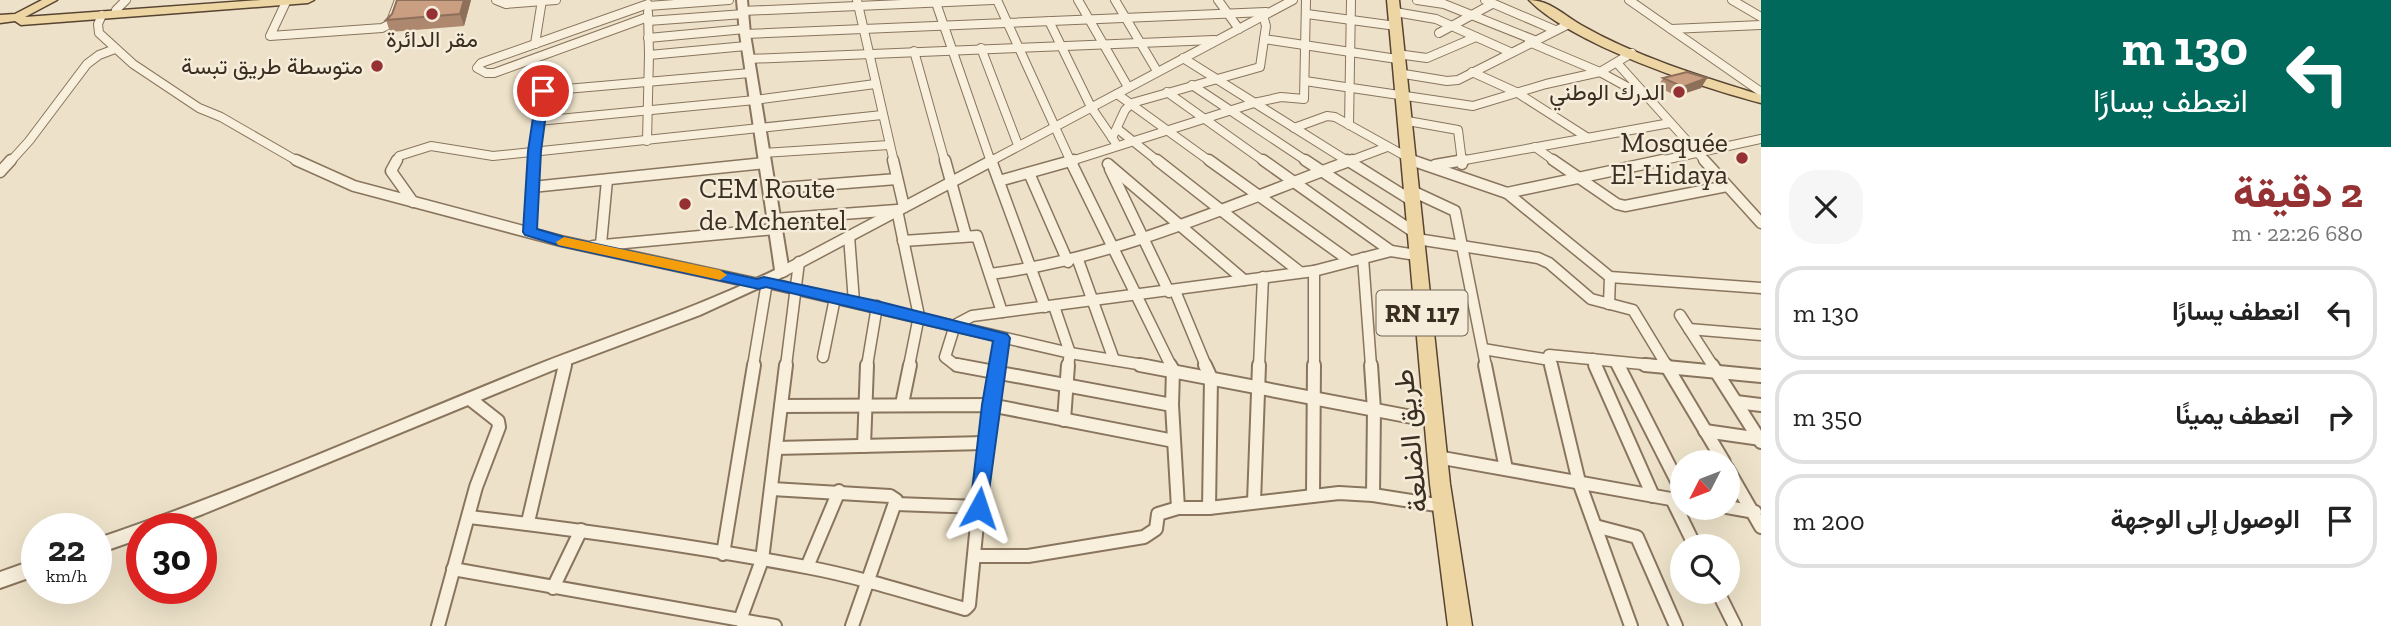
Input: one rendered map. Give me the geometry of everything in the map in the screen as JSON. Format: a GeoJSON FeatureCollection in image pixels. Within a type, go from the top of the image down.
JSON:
{"type":"FeatureCollection","features":[{"type":"Feature","properties":{"kind":"main road"},"geometry":{"type":"LineString","coordinates":[[0,20],[29,13],[102,15],[264,0]]}},
{"type":"Feature","properties":{"kind":"main road"},"geometry":{"type":"LineString","coordinates":[[186,7],[308,0]]}},
{"type":"Feature","properties":{"kind":"main road"},"geometry":{"type":"LineString","coordinates":[[1535,0],[1569,24],[1632,53],[1761,99]]}},
{"type":"Feature","properties":{"kind":"main road"},"geometry":{"type":"LineString","coordinates":[[29,13],[51,16],[134,11]]}},
{"type":"Feature","properties":{"kind":"main road","name":"طريق الضلعة"},"geometry":{"type":"LineString","coordinates":[[1394,13],[1402,120],[1433,421],[1460,626]]}},
{"type":"Feature","properties":{"kind":"street"},"geometry":{"type":"LineString","coordinates":[[116,10],[126,0]]}},
{"type":"Feature","properties":{"kind":"street"},"geometry":{"type":"LineString","coordinates":[[286,2],[270,36],[382,28],[390,23],[401,0]]}},
{"type":"Feature","properties":{"kind":"street"},"geometry":{"type":"LineString","coordinates":[[496,0],[506,4],[556,0]]}},
{"type":"Feature","properties":{"kind":"street"},"geometry":{"type":"LineString","coordinates":[[729,0],[648,3],[481,63],[477,68],[486,73],[494,73],[648,19],[696,18],[743,8],[995,0],[1173,370],[1172,405],[1178,508]]}},
{"type":"Feature","properties":{"kind":"street"},"geometry":{"type":"LineString","coordinates":[[1078,0],[1128,88]]}},
{"type":"Feature","properties":{"kind":"street"},"geometry":{"type":"LineString","coordinates":[[1115,0],[1157,71]]}},
{"type":"Feature","properties":{"kind":"street"},"geometry":{"type":"LineString","coordinates":[[1218,0],[1239,29]]}},
{"type":"Feature","properties":{"kind":"street"},"geometry":{"type":"LineString","coordinates":[[187,513],[273,481],[566,359],[763,283],[1293,0]]}},
{"type":"Feature","properties":{"kind":"street"},"geometry":{"type":"LineString","coordinates":[[999,181],[1102,152],[1254,103],[1281,97],[1304,99],[1306,0]]}},
{"type":"Feature","properties":{"kind":"street"},"geometry":{"type":"LineString","coordinates":[[1349,125],[1351,0]]}},
{"type":"Feature","properties":{"kind":"street"},"geometry":{"type":"LineString","coordinates":[[1417,0],[1442,2],[1600,72],[1650,100]]}},
{"type":"Feature","properties":{"kind":"street"},"geometry":{"type":"LineString","coordinates":[[1629,0],[1761,92]]}},
{"type":"Feature","properties":{"kind":"street"},"geometry":{"type":"LineString","coordinates":[[1731,0],[1761,17]]}},
{"type":"Feature","properties":{"kind":"street"},"geometry":{"type":"LineString","coordinates":[[535,44],[542,1]]}},
{"type":"Feature","properties":{"kind":"street"},"geometry":{"type":"LineString","coordinates":[[695,1],[698,50]]}},
{"type":"Feature","properties":{"kind":"street"},"geometry":{"type":"LineString","coordinates":[[936,1],[1031,270],[1070,353],[1065,385],[1064,420]]}},
{"type":"Feature","properties":{"kind":"street"},"geometry":{"type":"LineString","coordinates":[[1439,33],[1489,2],[1555,30]]}},
{"type":"Feature","properties":{"kind":"street"},"geometry":{"type":"LineString","coordinates":[[647,141],[650,81],[648,3]]}},
{"type":"Feature","properties":{"kind":"street"},"geometry":{"type":"LineString","coordinates":[[857,3],[897,179],[903,241],[919,316],[902,404]]}},
{"type":"Feature","properties":{"kind":"street"},"geometry":{"type":"LineString","coordinates":[[743,8],[782,272]]}},
{"type":"Feature","properties":{"kind":"street"},"geometry":{"type":"LineString","coordinates":[[530,232],[534,151],[543,91],[650,81],[747,48],[863,28],[1267,13]]}},
{"type":"Feature","properties":{"kind":"street"},"geometry":{"type":"LineString","coordinates":[[1119,146],[1116,134],[1126,108],[1132,103],[1260,67],[1267,13]]}},
{"type":"Feature","properties":{"kind":"street"},"geometry":{"type":"LineString","coordinates":[[1307,14],[1350,19],[1394,13],[1436,19],[1510,52]]}},
{"type":"Feature","properties":{"kind":"street"},"geometry":{"type":"LineString","coordinates":[[102,15],[97,29],[133,64],[200,108],[221,117],[312,169],[354,187],[588,247],[877,306],[1070,353],[1173,370],[1433,421]]}},
{"type":"Feature","properties":{"kind":"street"},"geometry":{"type":"LineString","coordinates":[[1436,19],[1440,53]]}},
{"type":"Feature","properties":{"kind":"street"},"geometry":{"type":"LineString","coordinates":[[1049,21],[1091,107],[1116,134],[1134,141],[1300,272]]}},
{"type":"Feature","properties":{"kind":"street"},"geometry":{"type":"LineString","coordinates":[[1264,39],[1397,62],[1447,81],[1458,80],[1569,24]]}},
{"type":"Feature","properties":{"kind":"street"},"geometry":{"type":"LineString","coordinates":[[1671,29],[1761,25]]}},
{"type":"Feature","properties":{"kind":"street"},"geometry":{"type":"LineString","coordinates":[[648,38],[696,34],[747,48]]}},
{"type":"Feature","properties":{"kind":"street"},"geometry":{"type":"LineString","coordinates":[[1397,62],[1425,59],[1476,37]]}},
{"type":"Feature","properties":{"kind":"street"},"geometry":{"type":"LineString","coordinates":[[649,55],[747,48],[867,53],[1219,39]]}},
{"type":"Feature","properties":{"kind":"street"},"geometry":{"type":"LineString","coordinates":[[981,47],[1018,145]]}},
{"type":"Feature","properties":{"kind":"street"},"geometry":{"type":"LineString","coordinates":[[0,172],[29,141],[87,64],[99,55],[115,49]]}},
{"type":"Feature","properties":{"kind":"street"},"geometry":{"type":"LineString","coordinates":[[914,51],[967,236]]}},
{"type":"Feature","properties":{"kind":"street"},"geometry":{"type":"LineString","coordinates":[[1305,81],[1473,106],[1516,92],[1600,72],[1618,64],[1632,53]]}},
{"type":"Feature","properties":{"kind":"street"},"geometry":{"type":"LineString","coordinates":[[1183,58],[1347,161],[1410,195],[1455,211],[1506,469]]}},
{"type":"Feature","properties":{"kind":"street"},"geometry":{"type":"LineString","coordinates":[[1618,64],[1761,223]]}},
{"type":"Feature","properties":{"kind":"street"},"geometry":{"type":"LineString","coordinates":[[1472,72],[1516,92],[1588,138]]}},
{"type":"Feature","properties":{"kind":"street"},"geometry":{"type":"LineString","coordinates":[[1747,82],[1761,81]]}},
{"type":"Feature","properties":{"kind":"street"},"geometry":{"type":"LineString","coordinates":[[538,121],[755,100],[875,84]]}},
{"type":"Feature","properties":{"kind":"street"},"geometry":{"type":"LineString","coordinates":[[1192,85],[1322,171],[1416,242]]}},
{"type":"Feature","properties":{"kind":"street"},"geometry":{"type":"LineString","coordinates":[[1167,92],[1391,251]]}},
{"type":"Feature","properties":{"kind":"street"},"geometry":{"type":"LineString","coordinates":[[1117,93],[1350,261]]}},
{"type":"Feature","properties":{"kind":"street"},"geometry":{"type":"LineString","coordinates":[[414,202],[391,171],[399,156],[414,149],[441,147],[482,157],[760,130],[882,115]]}},
{"type":"Feature","properties":{"kind":"street"},"geometry":{"type":"LineString","coordinates":[[1294,128],[1331,116],[1406,158],[1507,193],[1610,277],[1761,288]]}},
{"type":"Feature","properties":{"kind":"street"},"geometry":{"type":"LineString","coordinates":[[1402,120],[1458,130],[1463,160],[1460,175]]}},
{"type":"Feature","properties":{"kind":"street"},"geometry":{"type":"LineString","coordinates":[[1433,166],[1670,122]]}},
{"type":"Feature","properties":{"kind":"street"},"geometry":{"type":"LineString","coordinates":[[1507,193],[1761,139]]}},
{"type":"Feature","properties":{"kind":"street"},"geometry":{"type":"LineString","coordinates":[[1746,142],[1761,151]]}},
{"type":"Feature","properties":{"kind":"street"},"geometry":{"type":"LineString","coordinates":[[532,187],[889,145]]}},
{"type":"Feature","properties":{"kind":"street"},"geometry":{"type":"LineString","coordinates":[[990,274],[1031,270],[1114,249],[1387,147]]}},
{"type":"Feature","properties":{"kind":"street"},"geometry":{"type":"LineString","coordinates":[[1535,148],[1611,202],[1625,206],[1727,186]]}},
{"type":"Feature","properties":{"kind":"street"},"geometry":{"type":"LineString","coordinates":[[1102,152],[1142,239],[1172,292],[1211,378],[1209,508]]}},
{"type":"Feature","properties":{"kind":"street"},"geometry":{"type":"LineString","coordinates":[[1108,164],[1244,280]]}},
{"type":"Feature","properties":{"kind":"street"},"geometry":{"type":"LineString","coordinates":[[1029,173],[1094,302],[1114,360]]}},
{"type":"Feature","properties":{"kind":"street"},"geometry":{"type":"LineString","coordinates":[[769,189],[897,179]]}},
{"type":"Feature","properties":{"kind":"street"},"geometry":{"type":"LineString","coordinates":[[601,244],[607,180]]}},
{"type":"Feature","properties":{"kind":"street"},"geometry":{"type":"LineString","coordinates":[[588,247],[901,209]]}},
{"type":"Feature","properties":{"kind":"street"},"geometry":{"type":"LineString","coordinates":[[849,236],[854,302]]}},
{"type":"Feature","properties":{"kind":"street"},"geometry":{"type":"LineString","coordinates":[[903,241],[977,236],[1002,312]]}},
{"type":"Feature","properties":{"kind":"street"},"geometry":{"type":"LineString","coordinates":[[1172,405],[946,360],[956,325],[972,316],[1172,292],[1314,271],[1416,242],[1460,246],[1543,260],[1591,299],[1633,310],[1717,450]]}},
{"type":"Feature","properties":{"kind":"street"},"geometry":{"type":"LineString","coordinates":[[1363,258],[1374,410],[1373,495]]}},
{"type":"Feature","properties":{"kind":"street"},"geometry":{"type":"LineString","coordinates":[[740,620],[762,560],[799,262]]}},
{"type":"Feature","properties":{"kind":"street"},"geometry":{"type":"LineString","coordinates":[[1313,495],[1314,271]]}},
{"type":"Feature","properties":{"kind":"street"},"geometry":{"type":"LineString","coordinates":[[1254,502],[1256,386],[1263,277]]}},
{"type":"Feature","properties":{"kind":"street"},"geometry":{"type":"LineString","coordinates":[[1609,304],[1610,277]]}},
{"type":"Feature","properties":{"kind":"street"},"geometry":{"type":"LineString","coordinates":[[723,554],[763,283]]}},
{"type":"Feature","properties":{"kind":"street"},"geometry":{"type":"LineString","coordinates":[[823,357],[835,298]]}},
{"type":"Feature","properties":{"kind":"street"},"geometry":{"type":"LineString","coordinates":[[864,446],[863,405],[877,306]]}},
{"type":"Feature","properties":{"kind":"street"},"geometry":{"type":"LineString","coordinates":[[1680,315],[1760,440]]}},
{"type":"Feature","properties":{"kind":"street"},"geometry":{"type":"LineString","coordinates":[[1689,329],[1761,335]]}},
{"type":"Feature","properties":{"kind":"street"},"geometry":{"type":"LineString","coordinates":[[469,517],[528,522],[807,567],[869,581],[965,609],[969,605],[985,443],[1002,338]]}},
{"type":"Feature","properties":{"kind":"street"},"geometry":{"type":"LineString","coordinates":[[1483,349],[1550,360]]}},
{"type":"Feature","properties":{"kind":"street"},"geometry":{"type":"LineString","coordinates":[[1631,626],[1579,482],[1550,355],[1761,376]]}},
{"type":"Feature","properties":{"kind":"street"},"geometry":{"type":"LineString","coordinates":[[528,522],[566,359]]}},
{"type":"Feature","properties":{"kind":"street"},"geometry":{"type":"LineString","coordinates":[[1592,359],[1653,496]]}},
{"type":"Feature","properties":{"kind":"street"},"geometry":{"type":"LineString","coordinates":[[1617,362],[1670,477]]}},
{"type":"Feature","properties":{"kind":"street"},"geometry":{"type":"LineString","coordinates":[[438,626],[476,487],[499,427],[498,421],[470,399]]}},
{"type":"Feature","properties":{"kind":"street"},"geometry":{"type":"LineString","coordinates":[[1736,402],[1761,405]]}},
{"type":"Feature","properties":{"kind":"street"},"geometry":{"type":"LineString","coordinates":[[781,406],[990,405],[1174,441]]}},
{"type":"Feature","properties":{"kind":"street"},"geometry":{"type":"LineString","coordinates":[[1705,431],[1760,440]]}},
{"type":"Feature","properties":{"kind":"street"},"geometry":{"type":"LineString","coordinates":[[776,448],[985,443]]}},
{"type":"Feature","properties":{"kind":"street"},"geometry":{"type":"LineString","coordinates":[[1437,457],[1653,496],[1670,497]]}},
{"type":"Feature","properties":{"kind":"street"},"geometry":{"type":"LineString","coordinates":[[1740,488],[1756,512],[1761,527]]}},
{"type":"Feature","properties":{"kind":"street"},"geometry":{"type":"LineString","coordinates":[[772,489],[839,491],[890,496],[896,500],[852,626]]}},
{"type":"Feature","properties":{"kind":"street"},"geometry":{"type":"LineString","coordinates":[[807,567],[839,491]]}},
{"type":"Feature","properties":{"kind":"street"},"geometry":{"type":"LineString","coordinates":[[974,556],[1028,556],[1144,537],[1156,529],[1158,514],[1178,508],[1209,508],[1313,495],[1373,495],[1443,506]]}},
{"type":"Feature","properties":{"kind":"street"},"geometry":{"type":"LineString","coordinates":[[896,505],[979,508]]}},
{"type":"Feature","properties":{"kind":"street"},"geometry":{"type":"LineString","coordinates":[[1595,526],[1637,537],[1676,626]]}},
{"type":"Feature","properties":{"kind":"street"},"geometry":{"type":"LineString","coordinates":[[553,588],[581,530]]}},
{"type":"Feature","properties":{"kind":"street"},"geometry":{"type":"LineString","coordinates":[[453,569],[717,621],[740,620],[775,626]]}},
{"type":"Feature","properties":{"kind":"street"},"geometry":{"type":"LineString","coordinates":[[0,580],[21,573]]}},
{"type":"Feature","properties":{"kind":"street"},"geometry":{"type":"LineString","coordinates":[[1724,604],[1735,626]]}},
{"type":"Feature","properties":{"kind":"building"},"geometry":{"type":"Polygon","coordinates":[[[397,0],[464,0],[460,14],[386,20],[392,14],[397,0]]]}},
{"type":"Feature","properties":{"kind":"building"},"geometry":{"type":"Polygon","coordinates":[[[1687,72],[1707,78],[1683,87],[1663,78],[1687,72]]]}},
{"type":"Feature","properties":{"kind":"slow traffic"},"geometry":{"type":"LineString","coordinates":[[564,242],[720,275]]}},
{"type":"Feature","properties":{"kind":"place","name":"مقر الدائرة"},"geometry":{"type":"Point","coordinates":[432,14]}},
{"type":"Feature","properties":{"kind":"place","name":"متوسطة طريق تبسة"},"geometry":{"type":"Point","coordinates":[377,66]}},
{"type":"Feature","properties":{"kind":"place","name":"الدرك الوطني"},"geometry":{"type":"Point","coordinates":[1679,92]}},
{"type":"Feature","properties":{"kind":"place","name":"Mosquée El-Hidaya"},"geometry":{"type":"Point","coordinates":[1742,158]}},
{"type":"Feature","properties":{"kind":"place","name":"CEM Route de Mchentel"},"geometry":{"type":"Point","coordinates":[685,204]}},
{"type":"Feature","properties":{"kind":"route"},"geometry":{"type":"LineString","coordinates":[[543,91],[534,151],[530,232],[561,242],[877,306],[1002,338],[990,405],[979,508]]}}]}
